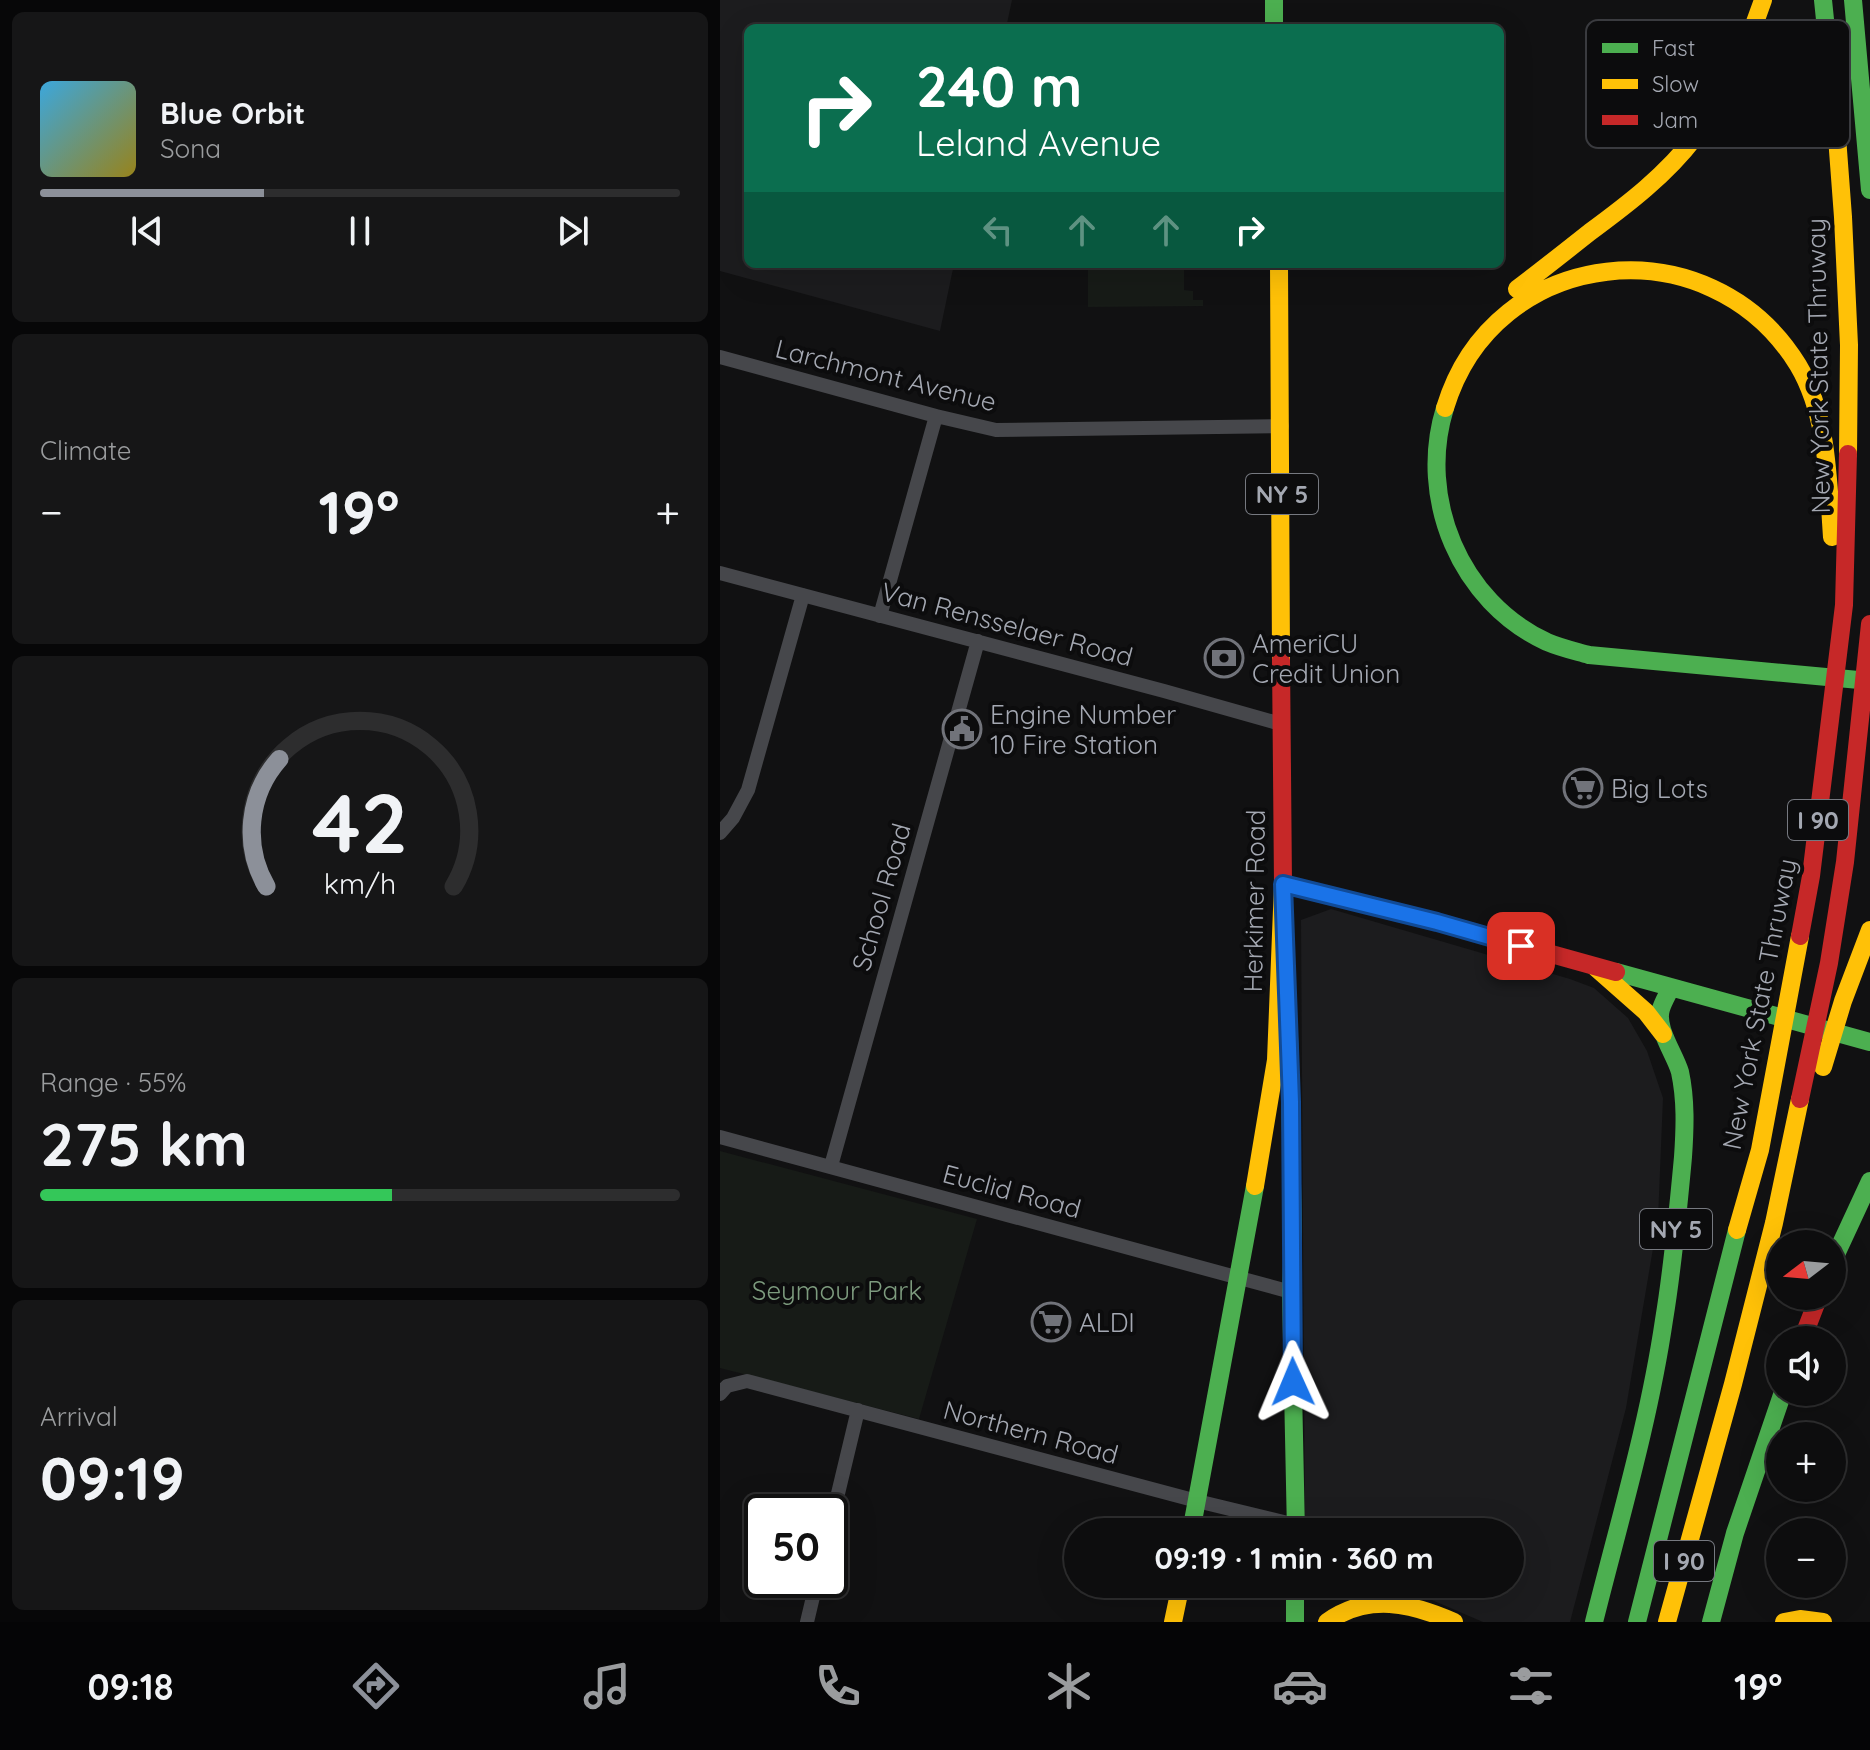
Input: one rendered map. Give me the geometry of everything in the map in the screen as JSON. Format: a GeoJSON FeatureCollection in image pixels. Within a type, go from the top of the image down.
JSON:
{"type":"FeatureCollection","features":[{"type":"Feature","properties":{"kind":"main road"},"geometry":{"type":"LineString","coordinates":[[1274,0],[1274,24]]}},
{"type":"Feature","properties":{"kind":"main road"},"geometry":{"type":"LineString","coordinates":[[1756,20],[1763,0]]}},
{"type":"Feature","properties":{"kind":"main road","name":"New York State Thruway"},"geometry":{"type":"LineString","coordinates":[[1823,0],[1825,20]]}},
{"type":"Feature","properties":{"kind":"main road"},"geometry":{"type":"LineString","coordinates":[[1853,0],[1870,190]]}},
{"type":"Feature","properties":{"kind":"main road"},"geometry":{"type":"LineString","coordinates":[[1863,0],[1870,35]]}},
{"type":"Feature","properties":{"kind":"main road"},"geometry":{"type":"LineString","coordinates":[[1685,148],[1637,196],[1496,306],[1461,344],[1445,372],[1431,409],[1423,462],[1427,498],[1438,534],[1469,592],[1489,613],[1517,637],[1557,656],[1590,665],[1870,681]]}},
{"type":"Feature","properties":{"kind":"main road","name":"New York State Thruway"},"geometry":{"type":"LineString","coordinates":[[1637,1622],[1729,1258],[1760,1150],[1811,876],[1844,591],[1849,345],[1838,148]]}},
{"type":"Feature","properties":{"kind":"main road","name":"Herkimer Road"},"geometry":{"type":"LineString","coordinates":[[1194,1518],[1276,1060],[1283,884],[1279,268]]}},
{"type":"Feature","properties":{"kind":"main road"},"geometry":{"type":"LineString","coordinates":[[1838,660],[1827,468],[1813,399],[1803,374],[1785,345],[1755,313],[1724,292],[1694,279],[1656,270],[1612,269],[1547,286],[1516,303],[1492,323],[1453,379],[1442,410],[1436,443],[1436,484],[1448,534],[1471,577],[1488,600],[1518,625],[1549,643],[1589,655],[1870,690]]}},
{"type":"Feature","properties":{"kind":"main road","name":"I 90"},"geometry":{"type":"LineString","coordinates":[[1667,1622],[1774,1223],[1829,963],[1845,862],[1870,624]]}},
{"type":"Feature","properties":{"kind":"main road"},"geometry":{"type":"LineString","coordinates":[[1283,884],[1291,1102],[1296,1518]]}},
{"type":"Feature","properties":{"kind":"main road","name":"NY 5"},"geometry":{"type":"LineString","coordinates":[[1283,884],[1427,919],[1870,1042]]}},
{"type":"Feature","properties":{"kind":"main road"},"geometry":{"type":"LineString","coordinates":[[1774,1223],[1843,1001],[1870,930]]}},
{"type":"Feature","properties":{"kind":"main road","name":"NY 5"},"geometry":{"type":"LineString","coordinates":[[1594,1622],[1644,1422],[1664,1322],[1685,1132],[1685,1106],[1679,1069],[1665,1037],[1646,1012],[1595,967]]}},
{"type":"Feature","properties":{"kind":"main road"},"geometry":{"type":"LineString","coordinates":[[1665,1037],[1660,1010],[1671,987]]}},
{"type":"Feature","properties":{"kind":"main road"},"geometry":{"type":"LineString","coordinates":[[1846,1233],[1870,1181]]}},
{"type":"Feature","properties":{"kind":"main road"},"geometry":{"type":"LineString","coordinates":[[1711,1622],[1735,1533],[1778,1406]]}},
{"type":"Feature","properties":{"kind":"main road"},"geometry":{"type":"LineString","coordinates":[[1173,1622],[1178,1598]]}},
{"type":"Feature","properties":{"kind":"main road"},"geometry":{"type":"LineString","coordinates":[[1295,1598],[1295,1622]]}},
{"type":"Feature","properties":{"kind":"main road"},"geometry":{"type":"LineString","coordinates":[[1327,1622],[1340,1611],[1362,1605],[1401,1604],[1454,1622]]}},
{"type":"Feature","properties":{"kind":"main road"},"geometry":{"type":"LineString","coordinates":[[1784,1622],[1800,1619],[1823,1622]]}},
{"type":"Feature","properties":{"kind":"street","name":"Larchmont Avenue"},"geometry":{"type":"LineString","coordinates":[[720,357],[996,430],[1282,426]]}},
{"type":"Feature","properties":{"kind":"street"},"geometry":{"type":"LineString","coordinates":[[880,616],[936,416]]}},
{"type":"Feature","properties":{"kind":"street","name":"Van Rensselaer Road"},"geometry":{"type":"LineString","coordinates":[[720,573],[1281,724]]}},
{"type":"Feature","properties":{"kind":"street"},"geometry":{"type":"LineString","coordinates":[[720,833],[733,818],[748,790],[803,595]]}},
{"type":"Feature","properties":{"kind":"street","name":"School Road"},"geometry":{"type":"LineString","coordinates":[[831,1166],[978,641]]}},
{"type":"Feature","properties":{"kind":"street","name":"Euclid Road"},"geometry":{"type":"LineString","coordinates":[[720,1137],[1291,1292]]}},
{"type":"Feature","properties":{"kind":"street","name":"Northern Road"},"geometry":{"type":"LineString","coordinates":[[720,1394],[727,1386],[740,1382],[755,1383],[1257,1518]]}},
{"type":"Feature","properties":{"kind":"street"},"geometry":{"type":"LineString","coordinates":[[838,1494],[858,1410]]}},
{"type":"Feature","properties":{"kind":"street"},"geometry":{"type":"LineString","coordinates":[[807,1622],[813,1598]]}},
{"type":"Feature","properties":{"kind":"shaded area"},"geometry":{"type":"Polygon","coordinates":[[[720,0],[1012,0],[1007,24],[744,24],[744,268],[953,268],[940,331],[720,271],[720,0]]]}},
{"type":"Feature","properties":{"kind":"shaded area"},"geometry":{"type":"Polygon","coordinates":[[[1331,909],[1594,988],[1628,1018],[1647,1051],[1663,1098],[1658,1219],[1626,1408],[1570,1622],[1483,1622],[1427,1598],[1524,1598],[1524,1518],[1305,1518],[1301,920],[1331,909]]]}},
{"type":"Feature","properties":{"kind":"green space"},"geometry":{"type":"Polygon","coordinates":[[[1088,268],[1184,268],[1184,290],[1193,291],[1193,300],[1203,300],[1203,306],[1088,307],[1088,268]]]}},
{"type":"Feature","properties":{"kind":"green space","name":"Seymour Park"},"geometry":{"type":"Polygon","coordinates":[[[720,1151],[977,1219],[919,1419],[720,1368],[720,1151]]]}},
{"type":"Feature","properties":{"kind":"traffic: fast"},"geometry":{"type":"LineString","coordinates":[[1274,0],[1274,24]]}},
{"type":"Feature","properties":{"kind":"traffic: fast"},"geometry":{"type":"LineString","coordinates":[[1823,0],[1825,20]]}},
{"type":"Feature","properties":{"kind":"traffic: fast"},"geometry":{"type":"LineString","coordinates":[[1853,0],[1870,190]]}},
{"type":"Feature","properties":{"kind":"traffic: fast"},"geometry":{"type":"LineString","coordinates":[[1445,408],[1438,442],[1437,477],[1442,511],[1453,544],[1469,574],[1490,601],[1516,624],[1547,642],[1589,655],[1870,681]]}},
{"type":"Feature","properties":{"kind":"traffic: fast"},"geometry":{"type":"LineString","coordinates":[[1616,972],[1870,1042]]}},
{"type":"Feature","properties":{"kind":"traffic: fast"},"geometry":{"type":"LineString","coordinates":[[1594,1622],[1650,1396],[1673,1259],[1684,1114],[1680,1072],[1663,1033],[1660,1016],[1671,987]]}},
{"type":"Feature","properties":{"kind":"traffic: fast"},"geometry":{"type":"LineString","coordinates":[[1289,1036],[1296,1518]]}},
{"type":"Feature","properties":{"kind":"traffic: fast"},"geometry":{"type":"LineString","coordinates":[[1846,1233],[1870,1181]]}},
{"type":"Feature","properties":{"kind":"traffic: fast"},"geometry":{"type":"LineString","coordinates":[[1194,1518],[1255,1186]]}},
{"type":"Feature","properties":{"kind":"traffic: fast"},"geometry":{"type":"LineString","coordinates":[[1637,1622],[1737,1230]]}},
{"type":"Feature","properties":{"kind":"traffic: fast"},"geometry":{"type":"LineString","coordinates":[[1711,1622],[1735,1533],[1778,1406]]}},
{"type":"Feature","properties":{"kind":"traffic: fast"},"geometry":{"type":"LineString","coordinates":[[1295,1598],[1295,1622]]}},
{"type":"Feature","properties":{"kind":"traffic: slow"},"geometry":{"type":"LineString","coordinates":[[1755,20],[1763,0]]}},
{"type":"Feature","properties":{"kind":"traffic: slow"},"geometry":{"type":"LineString","coordinates":[[1517,289],[1632,200],[1686,148]]}},
{"type":"Feature","properties":{"kind":"traffic: slow"},"geometry":{"type":"LineString","coordinates":[[1838,148],[1849,345],[1848,454]]}},
{"type":"Feature","properties":{"kind":"traffic: slow"},"geometry":{"type":"LineString","coordinates":[[1279,268],[1281,660]]}},
{"type":"Feature","properties":{"kind":"traffic: slow"},"geometry":{"type":"LineString","coordinates":[[1445,408],[1471,353],[1508,312],[1555,285],[1607,272],[1661,273],[1713,288],[1760,319],[1798,365],[1808,384],[1825,449],[1832,537]]}},
{"type":"Feature","properties":{"kind":"traffic: slow"},"geometry":{"type":"LineString","coordinates":[[1255,1186],[1276,1060],[1283,884]]}},
{"type":"Feature","properties":{"kind":"traffic: slow"},"geometry":{"type":"LineString","coordinates":[[1823,1067],[1843,1001],[1870,930]]}},
{"type":"Feature","properties":{"kind":"traffic: slow"},"geometry":{"type":"LineString","coordinates":[[1737,1230],[1760,1150],[1800,936]]}},
{"type":"Feature","properties":{"kind":"traffic: slow"},"geometry":{"type":"LineString","coordinates":[[1595,967],[1646,1012],[1663,1034]]}},
{"type":"Feature","properties":{"kind":"traffic: slow"},"geometry":{"type":"LineString","coordinates":[[1667,1622],[1774,1223],[1800,1099]]}},
{"type":"Feature","properties":{"kind":"traffic: slow"},"geometry":{"type":"LineString","coordinates":[[1173,1622],[1178,1598]]}},
{"type":"Feature","properties":{"kind":"traffic: slow"},"geometry":{"type":"LineString","coordinates":[[1327,1622],[1342,1613],[1374,1604],[1406,1606],[1454,1622]]}},
{"type":"Feature","properties":{"kind":"traffic: slow"},"geometry":{"type":"LineString","coordinates":[[1784,1622],[1800,1619],[1823,1622]]}},
{"type":"Feature","properties":{"kind":"traffic: jam"},"geometry":{"type":"LineString","coordinates":[[1800,936],[1811,876],[1844,605],[1848,454]]}},
{"type":"Feature","properties":{"kind":"traffic: jam"},"geometry":{"type":"LineString","coordinates":[[1800,1099],[1829,963],[1845,862],[1870,624]]}},
{"type":"Feature","properties":{"kind":"traffic: jam"},"geometry":{"type":"LineString","coordinates":[[1281,660],[1283,884],[1437,922],[1616,972]]}},
{"type":"Feature","properties":{"kind":"traffic: jam"},"geometry":{"type":"LineString","coordinates":[[1807,1326],[1814,1310]]}},
{"type":"Feature","properties":{"kind":"place","name":"AmeriCU Credit Union"},"geometry":{"type":"Point","coordinates":[1224,658]}},
{"type":"Feature","properties":{"kind":"place","name":"Engine Number 10 Fire Station"},"geometry":{"type":"Point","coordinates":[962,729]}},
{"type":"Feature","properties":{"kind":"place","name":"Big Lots"},"geometry":{"type":"Point","coordinates":[1583,788]}},
{"type":"Feature","properties":{"kind":"place","name":"ALDI"},"geometry":{"type":"Point","coordinates":[1051,1322]}},
{"type":"Feature","properties":{"kind":"route"},"geometry":{"type":"LineString","coordinates":[[1293,1382],[1291,1102],[1283,884],[1521,946]]}}]}
